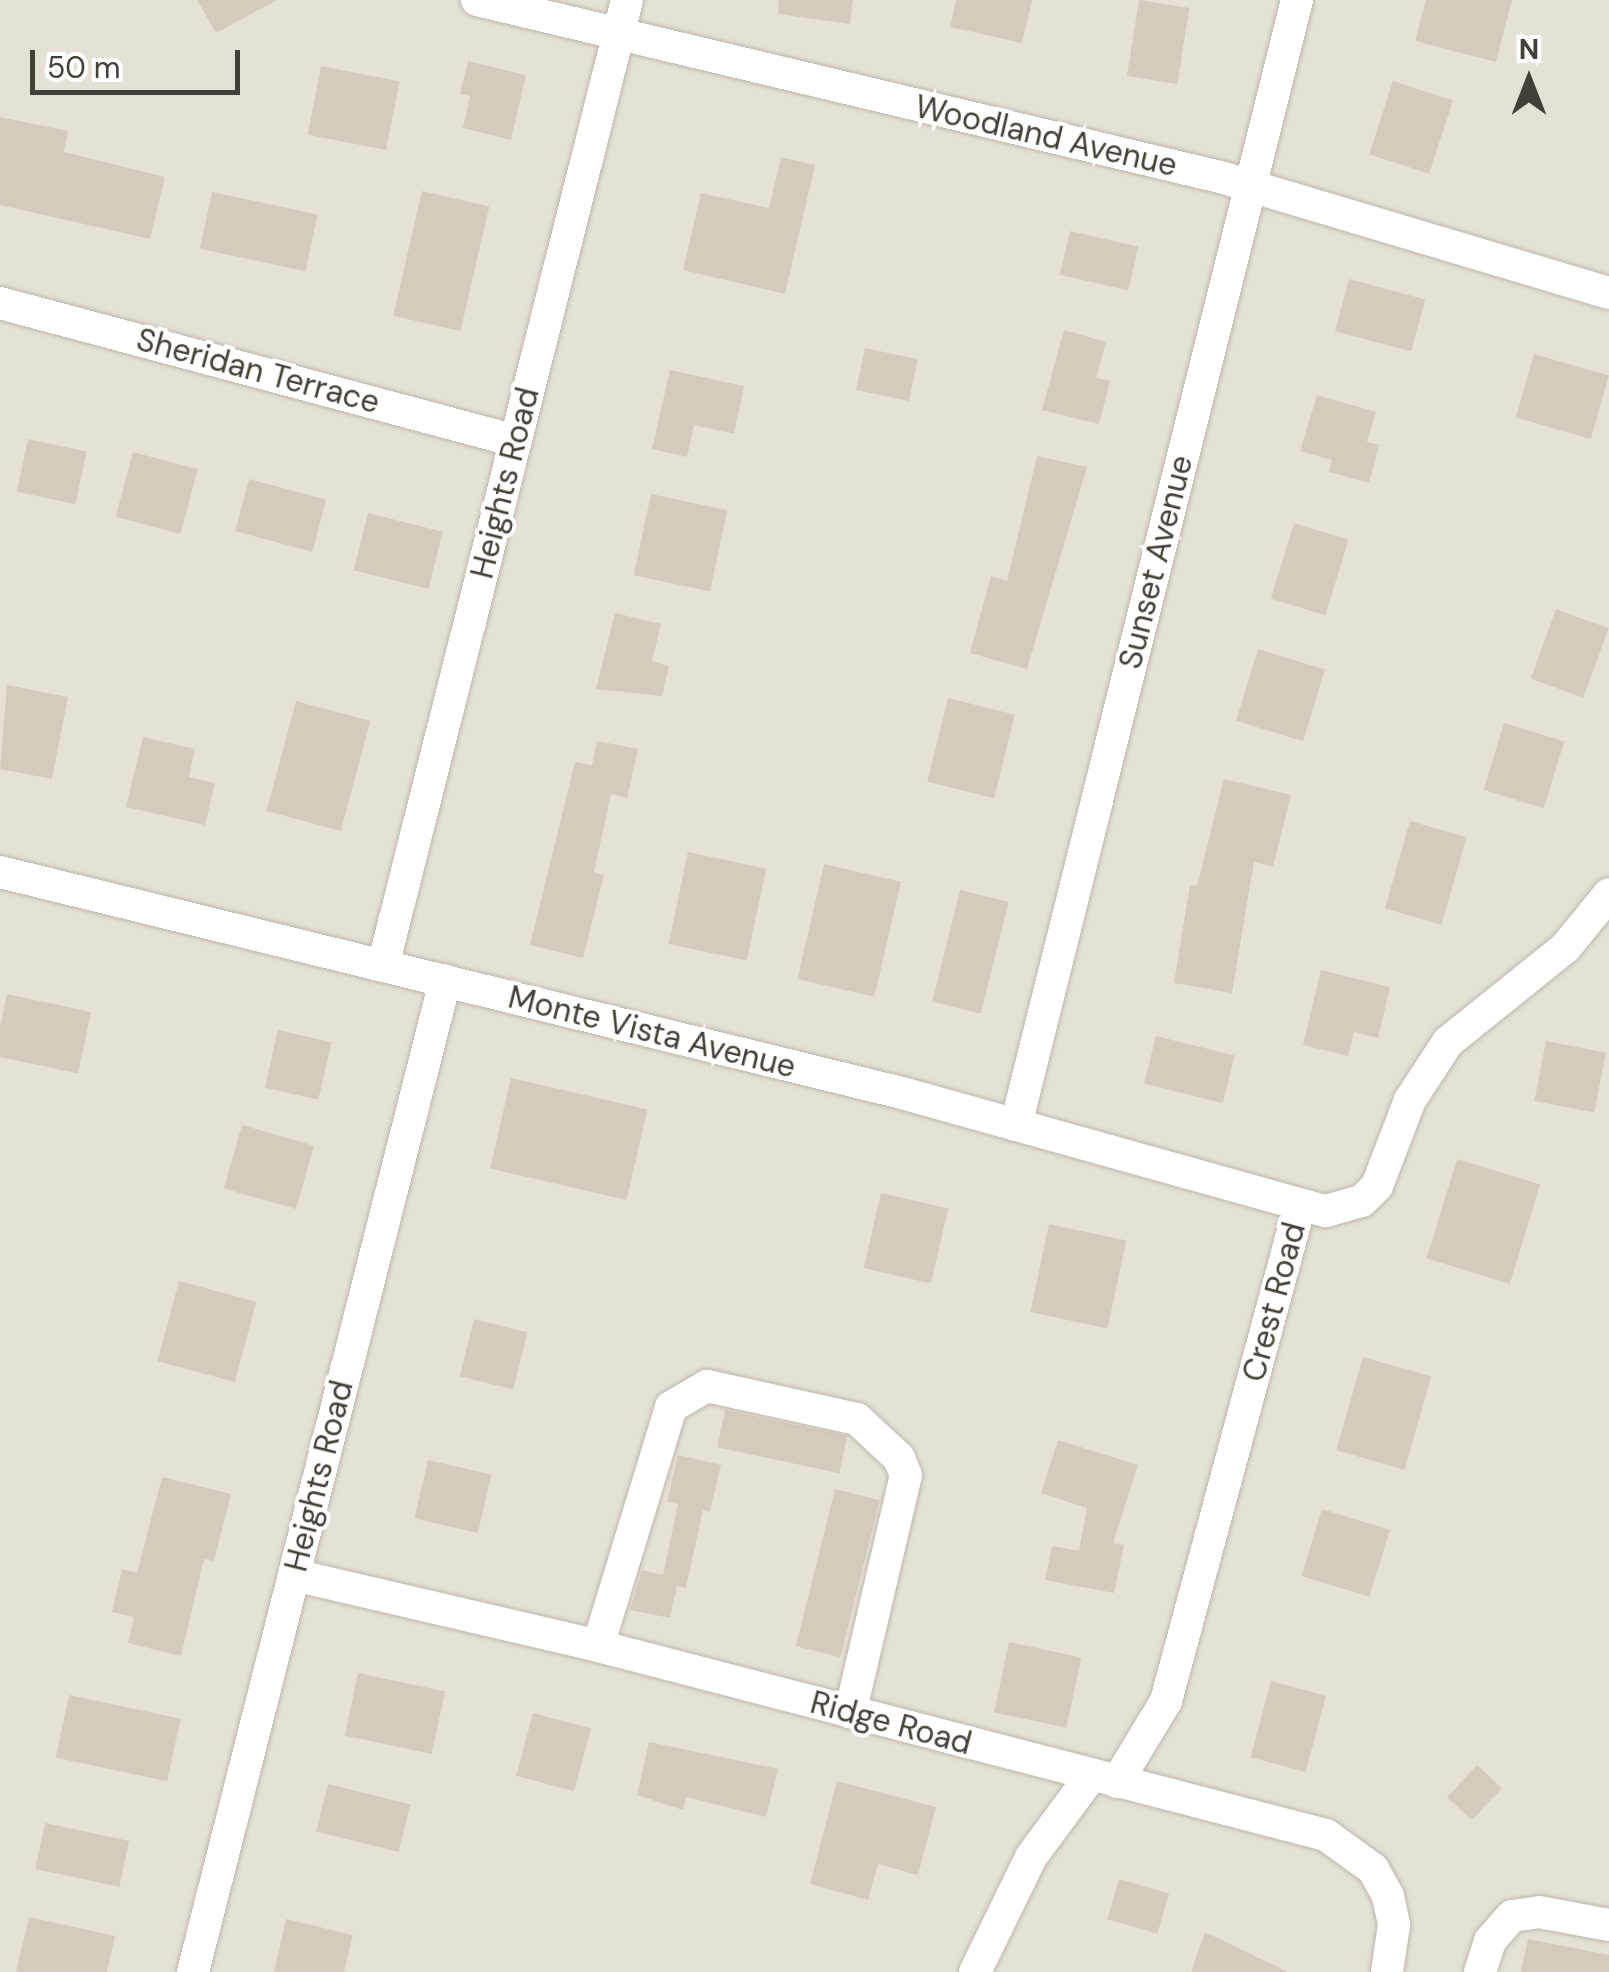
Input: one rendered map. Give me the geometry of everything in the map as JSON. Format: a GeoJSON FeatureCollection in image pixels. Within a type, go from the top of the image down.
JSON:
{"type":"FeatureCollection","features":[{"type":"Feature","properties":{"kind":"street","name":"Woodland Avenue"},"geometry":{"type":"LineString","coordinates":[[478,0],[1250,185],[1609,293]]}},
{"type":"Feature","properties":{"kind":"street","name":"Heights Road"},"geometry":{"type":"LineString","coordinates":[[383,966],[627,0]]}},
{"type":"Feature","properties":{"kind":"street","name":"Sunset Avenue"},"geometry":{"type":"LineString","coordinates":[[1016,1125],[1297,0]]}},
{"type":"Feature","properties":{"kind":"street","name":"Sheridan Terrace"},"geometry":{"type":"LineString","coordinates":[[0,303],[516,441]]}},
{"type":"Feature","properties":{"kind":"street","name":"Monte Vista Avenue"},"geometry":{"type":"LineString","coordinates":[[0,872],[1016,1125],[1300,1205]]}},
{"type":"Feature","properties":{"kind":"street","name":"Crest Road"},"geometry":{"type":"LineString","coordinates":[[975,1972],[1031,1857],[1104,1779],[1166,1701],[1300,1205],[1326,1211],[1362,1201],[1377,1186],[1410,1100],[1438,1055],[1566,947],[1609,894]]}},
{"type":"Feature","properties":{"kind":"street","name":"Heights Road"},"geometry":{"type":"LineString","coordinates":[[193,1972],[444,981]]}},
{"type":"Feature","properties":{"kind":"street"},"geometry":{"type":"LineString","coordinates":[[598,1646],[671,1407],[707,1386],[857,1419],[898,1458],[906,1474],[850,1712]]}},
{"type":"Feature","properties":{"kind":"street","name":"Ridge Road"},"geometry":{"type":"LineString","coordinates":[[294,1575],[598,1646],[1326,1835],[1350,1848],[1388,1896],[1394,1925],[1387,1972]]}},
{"type":"Feature","properties":{"kind":"street"},"geometry":{"type":"LineString","coordinates":[[1480,1972],[1490,1941],[1512,1916],[1539,1912],[1609,1924]]}},
{"type":"Feature","properties":{"kind":"shaded area"},"geometry":{"type":"Polygon","coordinates":[[[0,0],[1609,0],[1609,1972],[0,1972],[0,0]]]}},
{"type":"Feature","properties":{"kind":"building"},"geometry":{"type":"Polygon","coordinates":[[[197,0],[277,0],[216,33],[197,0]]]}},
{"type":"Feature","properties":{"kind":"building"},"geometry":{"type":"Polygon","coordinates":[[[779,0],[853,0],[850,24],[778,14],[779,0]]]}},
{"type":"Feature","properties":{"kind":"building"},"geometry":{"type":"Polygon","coordinates":[[[956,0],[1032,0],[1022,43],[950,27],[956,0]]]}},
{"type":"Feature","properties":{"kind":"building"},"geometry":{"type":"Polygon","coordinates":[[[1139,0],[1189,8],[1177,84],[1127,76],[1139,0]]]}},
{"type":"Feature","properties":{"kind":"building"},"geometry":{"type":"Polygon","coordinates":[[[1426,0],[1512,0],[1496,62],[1415,41],[1426,0]]]}},
{"type":"Feature","properties":{"kind":"building"},"geometry":{"type":"Polygon","coordinates":[[[468,61],[526,75],[511,140],[463,128],[470,96],[460,94],[468,61]]]}},
{"type":"Feature","properties":{"kind":"building"},"geometry":{"type":"Polygon","coordinates":[[[321,66],[400,81],[386,150],[308,135],[321,66]]]}},
{"type":"Feature","properties":{"kind":"building"},"geometry":{"type":"Polygon","coordinates":[[[1393,81],[1453,100],[1429,174],[1369,154],[1393,81]]]}},
{"type":"Feature","properties":{"kind":"building"},"geometry":{"type":"Polygon","coordinates":[[[0,117],[68,131],[64,152],[165,177],[150,239],[0,205],[0,117]]]}},
{"type":"Feature","properties":{"kind":"building"},"geometry":{"type":"Polygon","coordinates":[[[781,157],[815,165],[785,294],[683,270],[701,193],[769,208],[781,157]]]}},
{"type":"Feature","properties":{"kind":"building"},"geometry":{"type":"Polygon","coordinates":[[[422,191],[489,207],[460,331],[393,316],[422,191]]]}},
{"type":"Feature","properties":{"kind":"building"},"geometry":{"type":"Polygon","coordinates":[[[212,192],[318,214],[306,271],[200,249],[212,192]]]}},
{"type":"Feature","properties":{"kind":"building"},"geometry":{"type":"Polygon","coordinates":[[[1070,231],[1138,247],[1128,291],[1060,275],[1070,231]]]}},
{"type":"Feature","properties":{"kind":"building"},"geometry":{"type":"Polygon","coordinates":[[[1349,279],[1425,299],[1411,352],[1335,331],[1349,279]]]}},
{"type":"Feature","properties":{"kind":"building"},"geometry":{"type":"Polygon","coordinates":[[[1064,330],[1106,342],[1096,378],[1110,381],[1099,424],[1042,410],[1064,330]]]}},
{"type":"Feature","properties":{"kind":"building"},"geometry":{"type":"Polygon","coordinates":[[[865,348],[918,359],[909,401],[856,390],[865,348]]]}},
{"type":"Feature","properties":{"kind":"building"},"geometry":{"type":"Polygon","coordinates":[[[1534,354],[1609,375],[1591,439],[1516,417],[1534,354]]]}},
{"type":"Feature","properties":{"kind":"building"},"geometry":{"type":"Polygon","coordinates":[[[670,370],[744,386],[734,434],[694,425],[687,457],[652,449],[670,370]]]}},
{"type":"Feature","properties":{"kind":"building"},"geometry":{"type":"Polygon","coordinates":[[[1317,395],[1376,412],[1367,442],[1379,445],[1369,483],[1329,472],[1332,460],[1300,451],[1317,395]]]}},
{"type":"Feature","properties":{"kind":"building"},"geometry":{"type":"Polygon","coordinates":[[[28,439],[87,451],[75,504],[17,492],[28,439]]]}},
{"type":"Feature","properties":{"kind":"building"},"geometry":{"type":"Polygon","coordinates":[[[133,452],[198,469],[180,534],[116,517],[133,452]]]}},
{"type":"Feature","properties":{"kind":"building"},"geometry":{"type":"Polygon","coordinates":[[[1037,456],[1087,467],[1027,669],[970,653],[991,576],[1007,581],[1037,456]]]}},
{"type":"Feature","properties":{"kind":"building"},"geometry":{"type":"Polygon","coordinates":[[[249,479],[326,500],[312,552],[235,531],[249,479]]]}},
{"type":"Feature","properties":{"kind":"building"},"geometry":{"type":"Polygon","coordinates":[[[651,494],[727,510],[710,591],[634,575],[651,494]]]}},
{"type":"Feature","properties":{"kind":"building"},"geometry":{"type":"Polygon","coordinates":[[[368,513],[443,532],[428,589],[354,570],[368,513]]]}},
{"type":"Feature","properties":{"kind":"building"},"geometry":{"type":"Polygon","coordinates":[[[1294,523],[1349,540],[1325,615],[1271,599],[1294,523]]]}},
{"type":"Feature","properties":{"kind":"building"},"geometry":{"type":"Polygon","coordinates":[[[1556,609],[1609,628],[1583,698],[1531,679],[1556,609]]]}},
{"type":"Feature","properties":{"kind":"building"},"geometry":{"type":"Polygon","coordinates":[[[615,613],[661,624],[652,661],[669,666],[662,696],[596,689],[615,613]]]}},
{"type":"Feature","properties":{"kind":"building"},"geometry":{"type":"Polygon","coordinates":[[[1258,649],[1325,669],[1303,741],[1236,721],[1258,649]]]}},
{"type":"Feature","properties":{"kind":"building"},"geometry":{"type":"Polygon","coordinates":[[[7,685],[68,697],[52,779],[0,769],[7,685]]]}},
{"type":"Feature","properties":{"kind":"building"},"geometry":{"type":"Polygon","coordinates":[[[948,698],[1015,715],[994,798],[927,781],[948,698]]]}},
{"type":"Feature","properties":{"kind":"building"},"geometry":{"type":"Polygon","coordinates":[[[296,701],[370,721],[341,831],[266,811],[296,701]]]}},
{"type":"Feature","properties":{"kind":"building"},"geometry":{"type":"Polygon","coordinates":[[[1504,723],[1564,741],[1544,808],[1484,790],[1504,723]]]}},
{"type":"Feature","properties":{"kind":"building"},"geometry":{"type":"Polygon","coordinates":[[[143,737],[195,749],[189,777],[215,783],[205,825],[126,807],[143,737]]]}},
{"type":"Feature","properties":{"kind":"building"},"geometry":{"type":"Polygon","coordinates":[[[597,741],[638,749],[627,798],[611,794],[594,872],[604,875],[583,958],[530,945],[575,762],[592,765],[597,741]]]}},
{"type":"Feature","properties":{"kind":"building"},"geometry":{"type":"Polygon","coordinates":[[[1224,779],[1291,795],[1273,867],[1254,862],[1232,993],[1174,983],[1190,885],[1197,886],[1224,779]]]}},
{"type":"Feature","properties":{"kind":"building"},"geometry":{"type":"Polygon","coordinates":[[[1410,821],[1467,837],[1442,925],[1385,908],[1410,821]]]}},
{"type":"Feature","properties":{"kind":"building"},"geometry":{"type":"Polygon","coordinates":[[[688,852],[766,869],[747,961],[668,944],[688,852]]]}},
{"type":"Feature","properties":{"kind":"building"},"geometry":{"type":"Polygon","coordinates":[[[824,864],[901,882],[874,997],[797,979],[824,864]]]}},
{"type":"Feature","properties":{"kind":"building"},"geometry":{"type":"Polygon","coordinates":[[[960,890],[1009,902],[981,1014],[932,1002],[960,890]]]}},
{"type":"Feature","properties":{"kind":"building"},"geometry":{"type":"Polygon","coordinates":[[[1321,970],[1390,987],[1378,1038],[1354,1032],[1348,1056],[1303,1045],[1321,970]]]}},
{"type":"Feature","properties":{"kind":"building"},"geometry":{"type":"Polygon","coordinates":[[[7,994],[91,1012],[78,1074],[0,1057],[0,1027],[7,994]]]}},
{"type":"Feature","properties":{"kind":"building"},"geometry":{"type":"Polygon","coordinates":[[[278,1030],[332,1042],[318,1100],[265,1087],[278,1030]]]}},
{"type":"Feature","properties":{"kind":"building"},"geometry":{"type":"Polygon","coordinates":[[[1156,1036],[1235,1056],[1223,1103],[1144,1084],[1156,1036]]]}},
{"type":"Feature","properties":{"kind":"building"},"geometry":{"type":"Polygon","coordinates":[[[1546,1041],[1606,1053],[1594,1113],[1534,1101],[1546,1041]]]}},
{"type":"Feature","properties":{"kind":"building"},"geometry":{"type":"Polygon","coordinates":[[[511,1078],[647,1109],[626,1200],[490,1169],[511,1078]]]}},
{"type":"Feature","properties":{"kind":"building"},"geometry":{"type":"Polygon","coordinates":[[[242,1125],[314,1146],[296,1209],[224,1188],[242,1125]]]}},
{"type":"Feature","properties":{"kind":"building"},"geometry":{"type":"Polygon","coordinates":[[[1457,1159],[1540,1184],[1510,1284],[1427,1258],[1457,1159]]]}},
{"type":"Feature","properties":{"kind":"building"},"geometry":{"type":"Polygon","coordinates":[[[881,1193],[948,1209],[931,1284],[864,1268],[881,1193]]]}},
{"type":"Feature","properties":{"kind":"building"},"geometry":{"type":"Polygon","coordinates":[[[1049,1224],[1126,1240],[1108,1328],[1030,1312],[1049,1224]]]}},
{"type":"Feature","properties":{"kind":"building"},"geometry":{"type":"Polygon","coordinates":[[[179,1281],[256,1302],[235,1382],[158,1361],[179,1281]]]}},
{"type":"Feature","properties":{"kind":"building"},"geometry":{"type":"Polygon","coordinates":[[[474,1319],[527,1332],[513,1390],[460,1376],[474,1319]]]}},
{"type":"Feature","properties":{"kind":"building"},"geometry":{"type":"Polygon","coordinates":[[[1363,1357],[1431,1377],[1405,1470],[1336,1450],[1363,1357]]]}},
{"type":"Feature","properties":{"kind":"building"},"geometry":{"type":"Polygon","coordinates":[[[725,1410],[847,1436],[839,1473],[717,1447],[725,1410]]]}},
{"type":"Feature","properties":{"kind":"building"},"geometry":{"type":"Polygon","coordinates":[[[1058,1440],[1138,1465],[1113,1543],[1124,1545],[1114,1593],[1045,1580],[1052,1546],[1079,1551],[1087,1508],[1041,1493],[1058,1440]]]}},
{"type":"Feature","properties":{"kind":"building"},"geometry":{"type":"Polygon","coordinates":[[[678,1455],[721,1465],[710,1512],[703,1510],[686,1588],[677,1586],[670,1618],[630,1610],[642,1570],[663,1575],[678,1504],[667,1502],[678,1455]]]}},
{"type":"Feature","properties":{"kind":"building"},"geometry":{"type":"Polygon","coordinates":[[[428,1460],[491,1475],[478,1533],[415,1518],[428,1460]]]}},
{"type":"Feature","properties":{"kind":"building"},"geometry":{"type":"Polygon","coordinates":[[[162,1477],[231,1494],[214,1561],[204,1559],[181,1656],[128,1643],[134,1617],[112,1612],[122,1569],[137,1573],[162,1477]]]}},
{"type":"Feature","properties":{"kind":"building"},"geometry":{"type":"Polygon","coordinates":[[[835,1489],[880,1500],[840,1657],[796,1646],[835,1489]]]}},
{"type":"Feature","properties":{"kind":"building"},"geometry":{"type":"Polygon","coordinates":[[[1322,1509],[1390,1530],[1369,1597],[1302,1576],[1322,1509]]]}},
{"type":"Feature","properties":{"kind":"building"},"geometry":{"type":"Polygon","coordinates":[[[1009,1642],[1081,1657],[1066,1728],[994,1712],[1009,1642]]]}},
{"type":"Feature","properties":{"kind":"building"},"geometry":{"type":"Polygon","coordinates":[[[358,1673],[445,1692],[432,1754],[345,1736],[358,1673]]]}},
{"type":"Feature","properties":{"kind":"building"},"geometry":{"type":"Polygon","coordinates":[[[1271,1681],[1326,1696],[1306,1772],[1251,1757],[1271,1681]]]}},
{"type":"Feature","properties":{"kind":"building"},"geometry":{"type":"Polygon","coordinates":[[[69,1695],[181,1719],[167,1781],[56,1758],[69,1695]]]}},
{"type":"Feature","properties":{"kind":"building"},"geometry":{"type":"Polygon","coordinates":[[[533,1713],[591,1729],[574,1791],[516,1776],[533,1713]]]}},
{"type":"Feature","properties":{"kind":"building"},"geometry":{"type":"Polygon","coordinates":[[[649,1742],[778,1769],[766,1817],[686,1797],[683,1810],[637,1795],[649,1742]]]}},
{"type":"Feature","properties":{"kind":"building"},"geometry":{"type":"Polygon","coordinates":[[[1477,1765],[1502,1788],[1472,1820],[1447,1797],[1477,1765]]]}},
{"type":"Feature","properties":{"kind":"building"},"geometry":{"type":"Polygon","coordinates":[[[837,1781],[936,1807],[918,1875],[878,1864],[868,1900],[810,1884],[837,1781]]]}},
{"type":"Feature","properties":{"kind":"building"},"geometry":{"type":"Polygon","coordinates":[[[328,1784],[410,1805],[399,1852],[316,1832],[328,1784]]]}},
{"type":"Feature","properties":{"kind":"building"},"geometry":{"type":"Polygon","coordinates":[[[45,1823],[129,1841],[119,1887],[35,1869],[45,1823]]]}},
{"type":"Feature","properties":{"kind":"building"},"geometry":{"type":"Polygon","coordinates":[[[1119,1879],[1169,1893],[1157,1934],[1107,1919],[1119,1879]]]}},
{"type":"Feature","properties":{"kind":"building"},"geometry":{"type":"Polygon","coordinates":[[[29,1917],[115,1936],[107,1972],[16,1972],[29,1917]]]}},
{"type":"Feature","properties":{"kind":"building"},"geometry":{"type":"Polygon","coordinates":[[[286,1919],[353,1935],[344,1972],[274,1972],[286,1919]]]}},
{"type":"Feature","properties":{"kind":"building"},"geometry":{"type":"Polygon","coordinates":[[[1205,1932],[1288,1972],[1191,1972],[1205,1932]]]}},
{"type":"Feature","properties":{"kind":"building"},"geometry":{"type":"Polygon","coordinates":[[[1528,1939],[1609,1955],[1609,1972],[1521,1972],[1528,1939]]]}}]}
